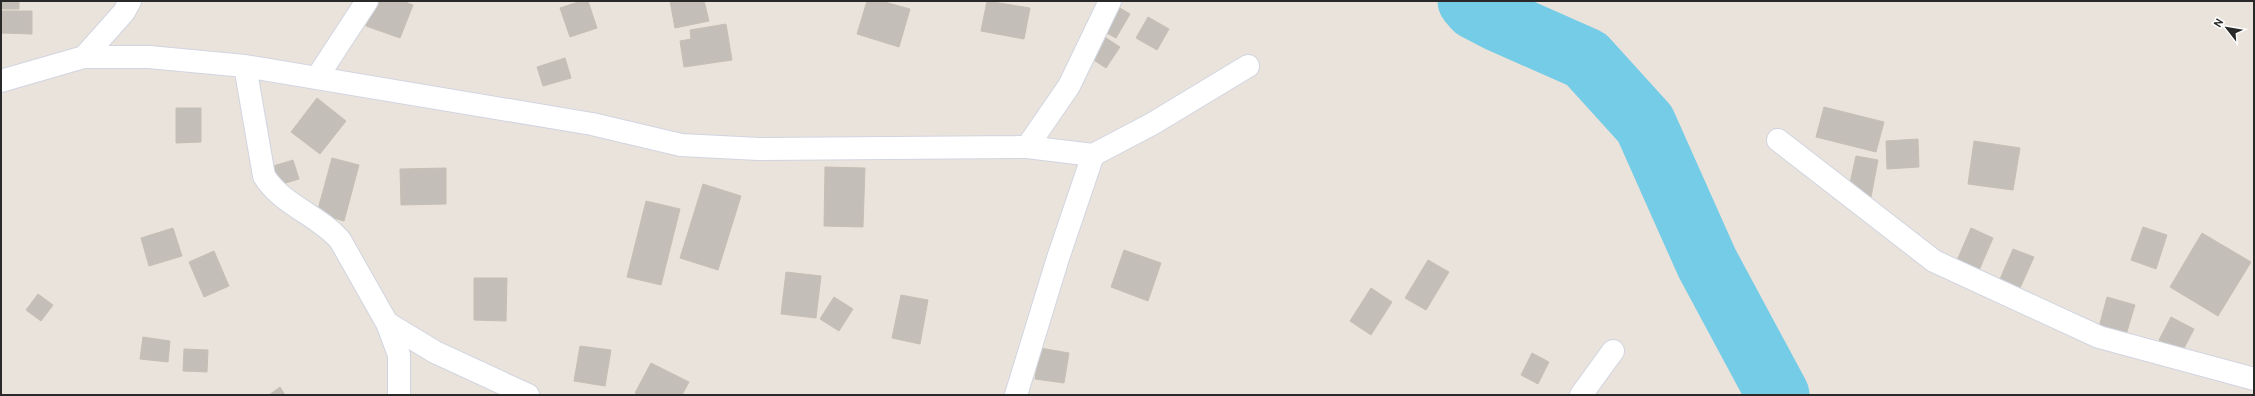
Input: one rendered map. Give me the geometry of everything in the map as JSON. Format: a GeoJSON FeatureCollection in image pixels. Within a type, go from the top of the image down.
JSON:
{"type":"FeatureCollection","features":[{"type":"Feature","properties":{"kind":"street"},"geometry":{"type":"LineString","coordinates":[[84,57],[124,12],[130,1]]}},
{"type":"Feature","properties":{"kind":"street"},"geometry":{"type":"LineString","coordinates":[[318,76],[367,1]]}},
{"type":"Feature","properties":{"kind":"street"},"geometry":{"type":"LineString","coordinates":[[1027,147],[1069,86],[1110,1]]}},
{"type":"Feature","properties":{"kind":"street"},"geometry":{"type":"LineString","coordinates":[[1,81],[84,57],[149,57],[245,66],[318,76],[592,124],[681,145],[759,149],[1027,147],[1093,155],[1152,124],[1248,66]]}},
{"type":"Feature","properties":{"kind":"street"},"geometry":{"type":"LineString","coordinates":[[245,66],[264,176],[270,186],[278,193],[332,231],[340,240],[387,323],[399,355],[398,395]]}},
{"type":"Feature","properties":{"kind":"street"},"geometry":{"type":"LineString","coordinates":[[1778,140],[1934,261],[2100,337],[2254,379]]}},
{"type":"Feature","properties":{"kind":"street"},"geometry":{"type":"LineString","coordinates":[[1016,395],[1058,258],[1093,155]]}},
{"type":"Feature","properties":{"kind":"street"},"geometry":{"type":"LineString","coordinates":[[387,323],[435,352],[528,395]]}},
{"type":"Feature","properties":{"kind":"street"},"geometry":{"type":"LineString","coordinates":[[1581,395],[1613,352]]}},
{"type":"Feature","properties":{"kind":"building"},"geometry":{"type":"Polygon","coordinates":[[[1,1],[19,1],[19,9],[1,9],[1,1]]]}},
{"type":"Feature","properties":{"kind":"building"},"geometry":{"type":"Polygon","coordinates":[[[375,1],[403,1],[413,5],[400,38],[366,26],[375,1]]]}},
{"type":"Feature","properties":{"kind":"building"},"geometry":{"type":"Polygon","coordinates":[[[581,1],[588,1],[597,28],[570,37],[560,8],[581,1]]]}},
{"type":"Feature","properties":{"kind":"building"},"geometry":{"type":"Polygon","coordinates":[[[670,1],[704,1],[709,21],[675,28],[670,1]]]}},
{"type":"Feature","properties":{"kind":"building"},"geometry":{"type":"Polygon","coordinates":[[[867,1],[881,1],[910,9],[899,47],[857,34],[867,1]]]}},
{"type":"Feature","properties":{"kind":"building"},"geometry":{"type":"Polygon","coordinates":[[[987,1],[1030,8],[1024,39],[981,31],[987,1]]]}},
{"type":"Feature","properties":{"kind":"building"},"geometry":{"type":"Polygon","coordinates":[[[1115,5],[1130,14],[1116,38],[1101,30],[1115,5]]]}},
{"type":"Feature","properties":{"kind":"building"},"geometry":{"type":"Polygon","coordinates":[[[2,11],[32,11],[32,34],[2,33],[2,11]]]}},
{"type":"Feature","properties":{"kind":"building"},"geometry":{"type":"Polygon","coordinates":[[[1148,17],[1169,29],[1157,50],[1136,38],[1148,17]]]}},
{"type":"Feature","properties":{"kind":"building"},"geometry":{"type":"Polygon","coordinates":[[[726,24],[732,60],[684,67],[680,41],[691,39],[690,30],[726,24]]]}},
{"type":"Feature","properties":{"kind":"building"},"geometry":{"type":"Polygon","coordinates":[[[1100,34],[1120,47],[1106,68],[1086,55],[1100,34]]]}},
{"type":"Feature","properties":{"kind":"building"},"geometry":{"type":"Polygon","coordinates":[[[565,58],[571,78],[543,86],[537,67],[565,58]]]}},
{"type":"Feature","properties":{"kind":"building"},"geometry":{"type":"Polygon","coordinates":[[[317,98],[346,121],[320,154],[291,132],[317,98]]]}},
{"type":"Feature","properties":{"kind":"building"},"geometry":{"type":"Polygon","coordinates":[[[1824,107],[1884,122],[1876,152],[1816,137],[1824,107]]]}},
{"type":"Feature","properties":{"kind":"building"},"geometry":{"type":"Polygon","coordinates":[[[176,108],[201,108],[201,142],[176,143],[176,108]]]}},
{"type":"Feature","properties":{"kind":"building"},"geometry":{"type":"Polygon","coordinates":[[[1918,139],[1919,167],[1887,169],[1886,141],[1918,139]]]}},
{"type":"Feature","properties":{"kind":"building"},"geometry":{"type":"Polygon","coordinates":[[[1974,141],[2020,148],[2013,190],[1968,184],[1974,141]]]}},
{"type":"Feature","properties":{"kind":"building"},"geometry":{"type":"Polygon","coordinates":[[[1856,156],[1878,160],[1871,197],[1848,192],[1856,156]]]}},
{"type":"Feature","properties":{"kind":"building"},"geometry":{"type":"Polygon","coordinates":[[[332,158],[359,165],[344,221],[317,213],[332,158]]]}},
{"type":"Feature","properties":{"kind":"building"},"geometry":{"type":"Polygon","coordinates":[[[293,160],[299,179],[276,186],[270,167],[293,160]]]}},
{"type":"Feature","properties":{"kind":"building"},"geometry":{"type":"Polygon","coordinates":[[[825,167],[865,168],[863,227],[824,226],[825,167]]]}},
{"type":"Feature","properties":{"kind":"building"},"geometry":{"type":"Polygon","coordinates":[[[446,168],[446,204],[401,205],[400,169],[446,168]]]}},
{"type":"Feature","properties":{"kind":"building"},"geometry":{"type":"Polygon","coordinates":[[[703,184],[741,196],[718,270],[680,258],[703,184]]]}},
{"type":"Feature","properties":{"kind":"building"},"geometry":{"type":"Polygon","coordinates":[[[646,201],[680,209],[661,285],[627,277],[646,201]]]}},
{"type":"Feature","properties":{"kind":"building"},"geometry":{"type":"Polygon","coordinates":[[[2143,227],[2167,235],[2156,269],[2131,260],[2143,227]]]}},
{"type":"Feature","properties":{"kind":"building"},"geometry":{"type":"Polygon","coordinates":[[[173,228],[182,256],[149,266],[141,238],[173,228]]]}},
{"type":"Feature","properties":{"kind":"building"},"geometry":{"type":"Polygon","coordinates":[[[1971,228],[1993,238],[1977,275],[1955,265],[1971,228]]]}},
{"type":"Feature","properties":{"kind":"building"},"geometry":{"type":"Polygon","coordinates":[[[2202,233],[2251,262],[2218,316],[2170,287],[2202,233]]]}},
{"type":"Feature","properties":{"kind":"building"},"geometry":{"type":"Polygon","coordinates":[[[2013,249],[2034,257],[2020,288],[2000,279],[2013,249]]]}},
{"type":"Feature","properties":{"kind":"building"},"geometry":{"type":"Polygon","coordinates":[[[1124,250],[1161,263],[1148,301],[1111,287],[1124,250]]]}},
{"type":"Feature","properties":{"kind":"building"},"geometry":{"type":"Polygon","coordinates":[[[214,251],[229,286],[204,297],[189,262],[214,251]]]}},
{"type":"Feature","properties":{"kind":"building"},"geometry":{"type":"Polygon","coordinates":[[[1428,260],[1449,272],[1426,310],[1405,298],[1428,260]]]}},
{"type":"Feature","properties":{"kind":"building"},"geometry":{"type":"Polygon","coordinates":[[[786,272],[821,276],[816,318],[781,314],[786,272]]]}},
{"type":"Feature","properties":{"kind":"building"},"geometry":{"type":"Polygon","coordinates":[[[474,278],[507,278],[506,321],[474,320],[474,278]]]}},
{"type":"Feature","properties":{"kind":"building"},"geometry":{"type":"Polygon","coordinates":[[[1371,288],[1392,302],[1371,335],[1350,321],[1371,288]]]}},
{"type":"Feature","properties":{"kind":"building"},"geometry":{"type":"Polygon","coordinates":[[[38,294],[53,305],[41,321],[26,310],[38,294]]]}},
{"type":"Feature","properties":{"kind":"building"},"geometry":{"type":"Polygon","coordinates":[[[901,295],[928,300],[920,344],[892,338],[901,295]]]}},
{"type":"Feature","properties":{"kind":"building"},"geometry":{"type":"Polygon","coordinates":[[[834,297],[853,309],[839,331],[820,319],[834,297]]]}},
{"type":"Feature","properties":{"kind":"building"},"geometry":{"type":"Polygon","coordinates":[[[2107,297],[2135,305],[2125,338],[2098,331],[2107,297]]]}},
{"type":"Feature","properties":{"kind":"building"},"geometry":{"type":"Polygon","coordinates":[[[2171,317],[2194,329],[2182,352],[2159,340],[2171,317]]]}},
{"type":"Feature","properties":{"kind":"building"},"geometry":{"type":"Polygon","coordinates":[[[143,337],[170,341],[168,362],[140,359],[143,337]]]}},
{"type":"Feature","properties":{"kind":"building"},"geometry":{"type":"Polygon","coordinates":[[[580,346],[611,350],[605,386],[574,381],[580,346]]]}},
{"type":"Feature","properties":{"kind":"building"},"geometry":{"type":"Polygon","coordinates":[[[1040,348],[1069,353],[1064,383],[1035,379],[1040,348]]]}},
{"type":"Feature","properties":{"kind":"building"},"geometry":{"type":"Polygon","coordinates":[[[184,349],[208,350],[207,372],[183,371],[184,349]]]}},
{"type":"Feature","properties":{"kind":"building"},"geometry":{"type":"Polygon","coordinates":[[[1532,353],[1549,362],[1538,384],[1521,375],[1532,353]]]}},
{"type":"Feature","properties":{"kind":"building"},"geometry":{"type":"Polygon","coordinates":[[[651,363],[689,382],[682,395],[639,395],[635,393],[651,363]]]}},
{"type":"Feature","properties":{"kind":"building"},"geometry":{"type":"Polygon","coordinates":[[[280,387],[285,395],[269,395],[280,387]]]}},
{"type":"Feature","properties":{"kind":"waterway"},"geometry":{"type":"LineString","coordinates":[[1469,1],[1475,8],[1500,21],[1586,59],[1645,124],[1707,263],[1778,395]]}}]}
